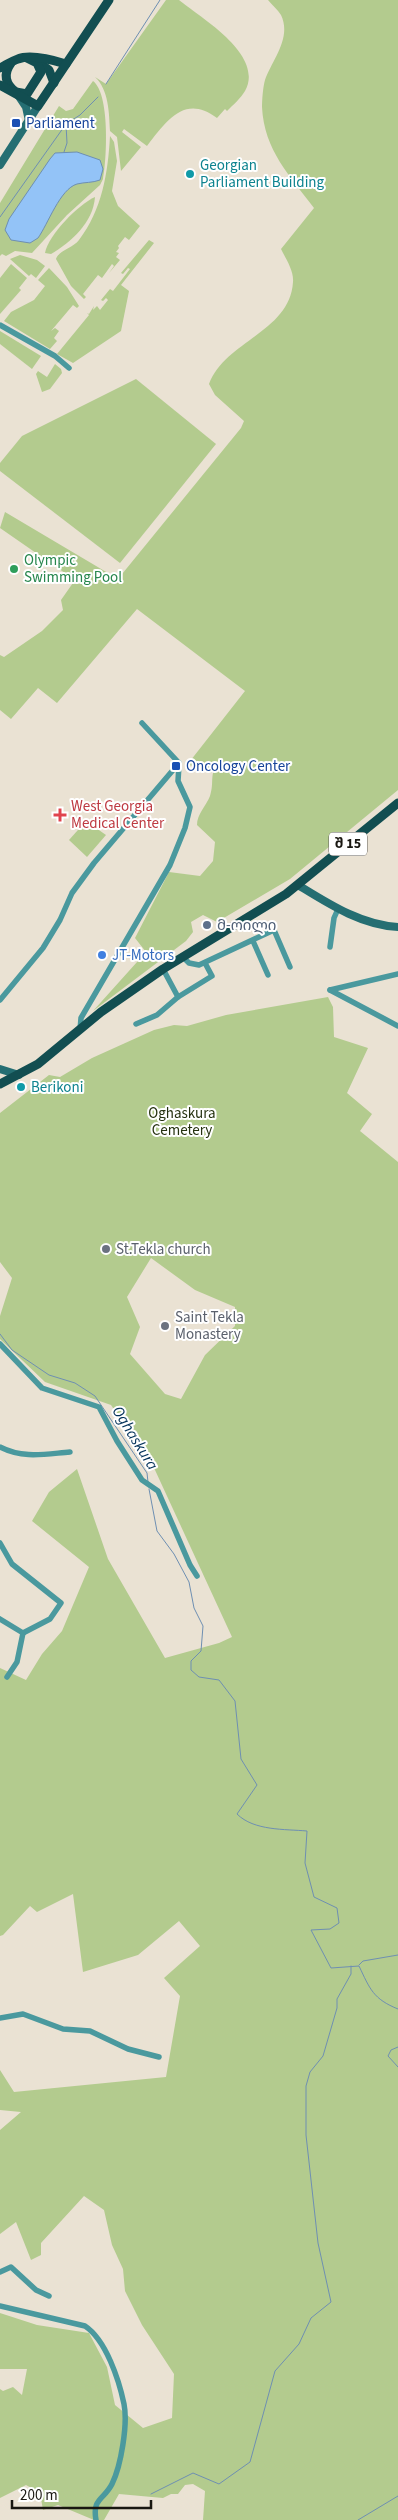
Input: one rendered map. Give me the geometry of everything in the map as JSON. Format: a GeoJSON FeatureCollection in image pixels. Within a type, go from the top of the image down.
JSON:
{"type":"FeatureCollection","features":[{"type":"Feature","properties":{"kind":"main road"},"geometry":{"type":"LineString","coordinates":[[11,63],[5,76],[10,88],[38,106],[109,0]]}},
{"type":"Feature","properties":{"kind":"main road"},"geometry":{"type":"LineString","coordinates":[[0,68],[20,58],[56,61],[66,64]]}},
{"type":"Feature","properties":{"kind":"main road"},"geometry":{"type":"LineString","coordinates":[[31,58],[49,70],[54,83]]}},
{"type":"Feature","properties":{"kind":"main road"},"geometry":{"type":"LineString","coordinates":[[0,85],[16,92],[27,94],[41,72],[31,58]]}},
{"type":"Feature","properties":{"kind":"main road","name":"შ 15"},"geometry":{"type":"LineString","coordinates":[[19,1075],[38,1064],[102,1012],[163,969],[298,886],[398,803]]}},
{"type":"Feature","properties":{"kind":"main road"},"geometry":{"type":"LineString","coordinates":[[0,1084],[19,1075]]}},
{"type":"Feature","properties":{"kind":"street"},"geometry":{"type":"LineString","coordinates":[[16,92],[26,107],[29,120]]}},
{"type":"Feature","properties":{"kind":"street"},"geometry":{"type":"LineString","coordinates":[[0,165],[38,106]]}},
{"type":"Feature","properties":{"kind":"street"},"geometry":{"type":"LineString","coordinates":[[0,325],[55,356],[69,368]]}},
{"type":"Feature","properties":{"kind":"street"},"geometry":{"type":"LineString","coordinates":[[80,1030],[81,1018],[170,865],[185,828],[190,807],[178,781],[180,763],[142,723]]}},
{"type":"Feature","properties":{"kind":"street"},"geometry":{"type":"LineString","coordinates":[[1,997],[43,948],[60,920],[72,893],[94,863],[180,763]]}},
{"type":"Feature","properties":{"kind":"street"},"geometry":{"type":"LineString","coordinates":[[298,886],[338,909],[384,926],[398,927]]}},
{"type":"Feature","properties":{"kind":"street"},"geometry":{"type":"LineString","coordinates":[[330,946],[334,918],[338,909]]}},
{"type":"Feature","properties":{"kind":"street"},"geometry":{"type":"LineString","coordinates":[[183,956],[193,965],[205,963],[274,930],[290,967]]}},
{"type":"Feature","properties":{"kind":"street"},"geometry":{"type":"LineString","coordinates":[[253,941],[268,975]]}},
{"type":"Feature","properties":{"kind":"street"},"geometry":{"type":"LineString","coordinates":[[136,1024],[157,1015],[178,996],[212,976],[205,963]]}},
{"type":"Feature","properties":{"kind":"street"},"geometry":{"type":"LineString","coordinates":[[163,969],[178,996]]}},
{"type":"Feature","properties":{"kind":"street"},"geometry":{"type":"LineString","coordinates":[[398,974],[330,990],[398,1026]]}},
{"type":"Feature","properties":{"kind":"street"},"geometry":{"type":"LineString","coordinates":[[0,1069],[19,1075]]}},
{"type":"Feature","properties":{"kind":"street"},"geometry":{"type":"LineString","coordinates":[[0,1344],[42,1388],[100,1407],[117,1441],[142,1480],[158,1491],[190,1565],[198,1576]]}},
{"type":"Feature","properties":{"kind":"street"},"geometry":{"type":"LineString","coordinates":[[0,1447],[13,1454],[26,1456],[70,1452]]}},
{"type":"Feature","properties":{"kind":"street"},"geometry":{"type":"LineString","coordinates":[[0,1543],[12,1564],[61,1603],[50,1619],[23,1633]]}},
{"type":"Feature","properties":{"kind":"street"},"geometry":{"type":"LineString","coordinates":[[0,1619],[23,1633]]}},
{"type":"Feature","properties":{"kind":"street"},"geometry":{"type":"LineString","coordinates":[[8,1677],[18,1662],[23,1633]]}},
{"type":"Feature","properties":{"kind":"street"},"geometry":{"type":"LineString","coordinates":[[0,2018],[23,2014],[63,2029],[90,2031],[128,2049],[159,2057]]}},
{"type":"Feature","properties":{"kind":"street"},"geometry":{"type":"LineString","coordinates":[[0,2272],[11,2267],[36,2290],[49,2296]]}},
{"type":"Feature","properties":{"kind":"street"},"geometry":{"type":"LineString","coordinates":[[0,2306],[85,2326],[95,2333],[104,2347],[124,2404],[124,2432],[112,2485],[98,2499],[94,2510],[96,2520]]}},
{"type":"Feature","properties":{"kind":"green space"},"geometry":{"type":"Polygon","coordinates":[[[166,0],[179,0],[228,39],[239,51],[246,64],[249,77],[245,91],[227,111],[225,109],[217,118],[206,111],[186,109],[170,119],[147,146],[124,129],[122,132],[141,147],[121,171],[117,137],[110,131],[106,95],[100,82],[95,77],[106,84],[166,0]]]}},
{"type":"Feature","properties":{"kind":"green space"},"geometry":{"type":"Polygon","coordinates":[[[268,0],[398,0],[398,790],[290,879],[217,922],[203,915],[191,922],[193,932],[186,941],[93,1011],[146,952],[135,938],[169,872],[200,876],[213,861],[215,842],[197,825],[197,821],[210,796],[214,770],[220,761],[211,768],[187,765],[245,691],[137,609],[57,703],[38,688],[11,719],[0,710],[0,655],[4,657],[42,631],[63,610],[61,600],[75,580],[0,528],[5,512],[118,579],[241,428],[244,421],[215,395],[209,384],[217,369],[228,357],[269,325],[281,313],[289,299],[293,278],[291,269],[281,249],[314,208],[280,162],[273,149],[264,122],[262,107],[264,83],[280,49],[284,32],[281,15],[268,0]]]}},
{"type":"Feature","properties":{"kind":"green space"},"geometry":{"type":"Polygon","coordinates":[[[93,81],[98,88],[105,112],[106,142],[103,179],[100,185],[67,215],[32,253],[15,251],[6,256],[2,254],[0,256],[0,203],[59,106],[66,111],[73,109],[93,81]]]}},
{"type":"Feature","properties":{"kind":"green space"},"geometry":{"type":"Polygon","coordinates":[[[110,136],[114,142],[117,161],[112,191],[118,206],[140,226],[129,240],[125,237],[118,246],[119,248],[116,252],[119,253],[116,257],[120,260],[109,273],[114,266],[112,264],[102,278],[98,275],[83,294],[86,297],[84,299],[71,286],[56,259],[60,253],[79,240],[93,216],[102,191],[108,164],[110,136]]]}},
{"type":"Feature","properties":{"kind":"green space"},"geometry":{"type":"Polygon","coordinates":[[[95,197],[90,215],[80,231],[59,249],[51,254],[45,253],[52,238],[65,221],[81,206],[95,197]]]}},
{"type":"Feature","properties":{"kind":"green space"},"geometry":{"type":"Polygon","coordinates":[[[149,240],[154,243],[121,285],[129,291],[121,331],[73,363],[57,354],[89,315],[87,313],[89,314],[94,306],[93,310],[97,306],[100,310],[108,300],[106,298],[103,301],[101,300],[110,289],[113,291],[130,269],[128,268],[123,274],[121,273],[149,240]]]}},
{"type":"Feature","properties":{"kind":"green space"},"geometry":{"type":"Polygon","coordinates":[[[20,255],[37,260],[45,266],[36,278],[31,274],[29,276],[10,259],[20,255]]]}},
{"type":"Feature","properties":{"kind":"green space"},"geometry":{"type":"Polygon","coordinates":[[[11,264],[27,278],[19,288],[21,290],[0,314],[0,278],[11,264]]]}},
{"type":"Feature","properties":{"kind":"green space"},"geometry":{"type":"Polygon","coordinates":[[[49,268],[67,287],[79,306],[77,308],[73,305],[51,331],[55,328],[59,331],[54,338],[57,341],[50,349],[4,321],[11,312],[34,300],[45,286],[38,280],[49,268]]]}},
{"type":"Feature","properties":{"kind":"green space"},"geometry":{"type":"Polygon","coordinates":[[[0,331],[41,356],[32,369],[0,344],[0,331]]]}},
{"type":"Feature","properties":{"kind":"green space"},"geometry":{"type":"Polygon","coordinates":[[[55,364],[61,369],[62,373],[50,389],[42,392],[36,374],[38,371],[47,377],[55,364]]]}},
{"type":"Feature","properties":{"kind":"green space"},"geometry":{"type":"Polygon","coordinates":[[[136,379],[216,444],[120,563],[0,471],[0,463],[22,436],[136,379]]]}},
{"type":"Feature","properties":{"kind":"green space"},"geometry":{"type":"Polygon","coordinates":[[[86,821],[106,835],[87,857],[69,840],[86,821]]]}},
{"type":"Feature","properties":{"kind":"green space","name":"Oghaskura Cemetery"},"geometry":{"type":"Polygon","coordinates":[[[328,997],[333,1007],[334,1037],[368,1048],[347,1093],[372,1114],[360,1131],[398,1162],[398,2520],[203,2520],[205,2491],[193,2484],[185,2485],[178,2494],[171,2494],[163,2498],[119,2494],[104,2520],[94,2520],[58,2505],[43,2510],[40,2493],[26,2485],[0,2498],[0,2389],[3,2391],[13,2387],[22,2395],[27,2369],[0,2369],[0,2313],[37,2325],[89,2333],[107,2367],[115,2405],[143,2428],[172,2418],[174,2374],[142,2325],[125,2291],[123,2269],[112,2245],[104,2210],[84,2196],[41,2243],[41,2255],[31,2260],[16,2222],[0,2234],[0,2130],[21,2112],[0,2110],[0,2070],[14,2092],[166,2077],[180,1996],[164,1978],[200,1946],[179,1921],[138,1955],[83,1972],[73,1894],[37,1912],[30,1906],[0,1936],[0,1668],[26,1680],[42,1654],[62,1631],[89,1567],[32,1521],[49,1492],[77,1469],[108,1559],[165,1658],[219,1643],[232,1637],[155,1470],[111,1405],[45,1382],[0,1339],[0,1316],[12,1278],[0,1262],[0,1113],[49,1075],[60,1077],[92,1058],[154,1030],[174,1025],[187,1026],[226,1015],[328,997]],[[151,1258],[127,1297],[140,1327],[130,1354],[165,1394],[181,1399],[205,1355],[235,1326],[235,1307],[195,1290],[151,1258]]]}},
{"type":"Feature","properties":{"kind":"water"},"geometry":{"type":"Polygon","coordinates":[[[77,152],[100,160],[103,169],[100,180],[77,184],[71,187],[60,200],[38,238],[30,243],[11,240],[5,230],[9,219],[50,159],[55,153],[77,152]]]}},
{"type":"Feature","properties":{"kind":"waterway","name":"Oghaskura"},"geometry":{"type":"LineString","coordinates":[[106,84],[160,0]]}},
{"type":"Feature","properties":{"kind":"waterway","name":"Oghaskura"},"geometry":{"type":"LineString","coordinates":[[0,217],[66,124],[80,115],[98,97]]}},
{"type":"Feature","properties":{"kind":"waterway"},"geometry":{"type":"LineString","coordinates":[[64,152],[67,143],[66,124]]}},
{"type":"Feature","properties":{"kind":"waterway","name":"Oghaskura"},"geometry":{"type":"LineString","coordinates":[[0,1334],[12,1350],[49,1375],[75,1383],[95,1396],[147,1473],[148,1482]]}},
{"type":"Feature","properties":{"kind":"waterway","name":"Oghaskura"},"geometry":{"type":"LineString","coordinates":[[149,1489],[157,1531],[174,1554],[189,1582],[194,1608],[203,1626],[201,1651],[191,1661],[191,1670],[199,1677],[219,1680],[235,1701],[241,1759],[257,1785],[237,1814],[252,1824],[307,1831],[305,1863],[314,1897],[337,1908],[339,1923],[330,1929],[311,1930],[331,1968],[359,1966],[373,1992],[383,2001],[398,2009]]}},
{"type":"Feature","properties":{"kind":"waterway"},"geometry":{"type":"LineString","coordinates":[[359,1965],[363,1961],[398,1955]]}},
{"type":"Feature","properties":{"kind":"waterway"},"geometry":{"type":"LineString","coordinates":[[151,2494],[193,2473],[219,2484],[250,2462],[275,2371],[299,2344],[311,2318],[331,2302],[318,2243],[306,2135],[306,2086],[310,2072],[323,2056],[337,2008],[337,1999],[351,1974],[351,1966]]}},
{"type":"Feature","properties":{"kind":"waterway","name":"Oghaskura"},"geometry":{"type":"LineString","coordinates":[[398,2047],[391,2050],[388,2056],[398,2067]]}},
{"type":"Feature","properties":{"kind":"waterway"},"geometry":{"type":"LineString","coordinates":[[358,2520],[398,2496]]}},
{"type":"Feature","properties":{"kind":"place","name":"Parliament"},"geometry":{"type":"Point","coordinates":[16,123]}},
{"type":"Feature","properties":{"kind":"place","name":"Georgian Parliament Building"},"geometry":{"type":"Point","coordinates":[190,174]}},
{"type":"Feature","properties":{"kind":"place","name":"Olympic Swimming Pool"},"geometry":{"type":"Point","coordinates":[14,569]}},
{"type":"Feature","properties":{"kind":"place","name":"Oncology Center"},"geometry":{"type":"Point","coordinates":[176,766]}},
{"type":"Feature","properties":{"kind":"place","name":"West Georgia Medical Center"},"geometry":{"type":"Point","coordinates":[60,815]}},
{"type":"Feature","properties":{"kind":"place","name":"მ-ოილი"},"geometry":{"type":"Point","coordinates":[207,925]}},
{"type":"Feature","properties":{"kind":"place","name":"JT-Motors"},"geometry":{"type":"Point","coordinates":[102,955]}},
{"type":"Feature","properties":{"kind":"place","name":"Berikoni"},"geometry":{"type":"Point","coordinates":[21,1087]}},
{"type":"Feature","properties":{"kind":"place","name":"St.Tekla church"},"geometry":{"type":"Point","coordinates":[106,1249]}},
{"type":"Feature","properties":{"kind":"place","name":"Saint Tekla Monastery"},"geometry":{"type":"Point","coordinates":[165,1326]}}]}
